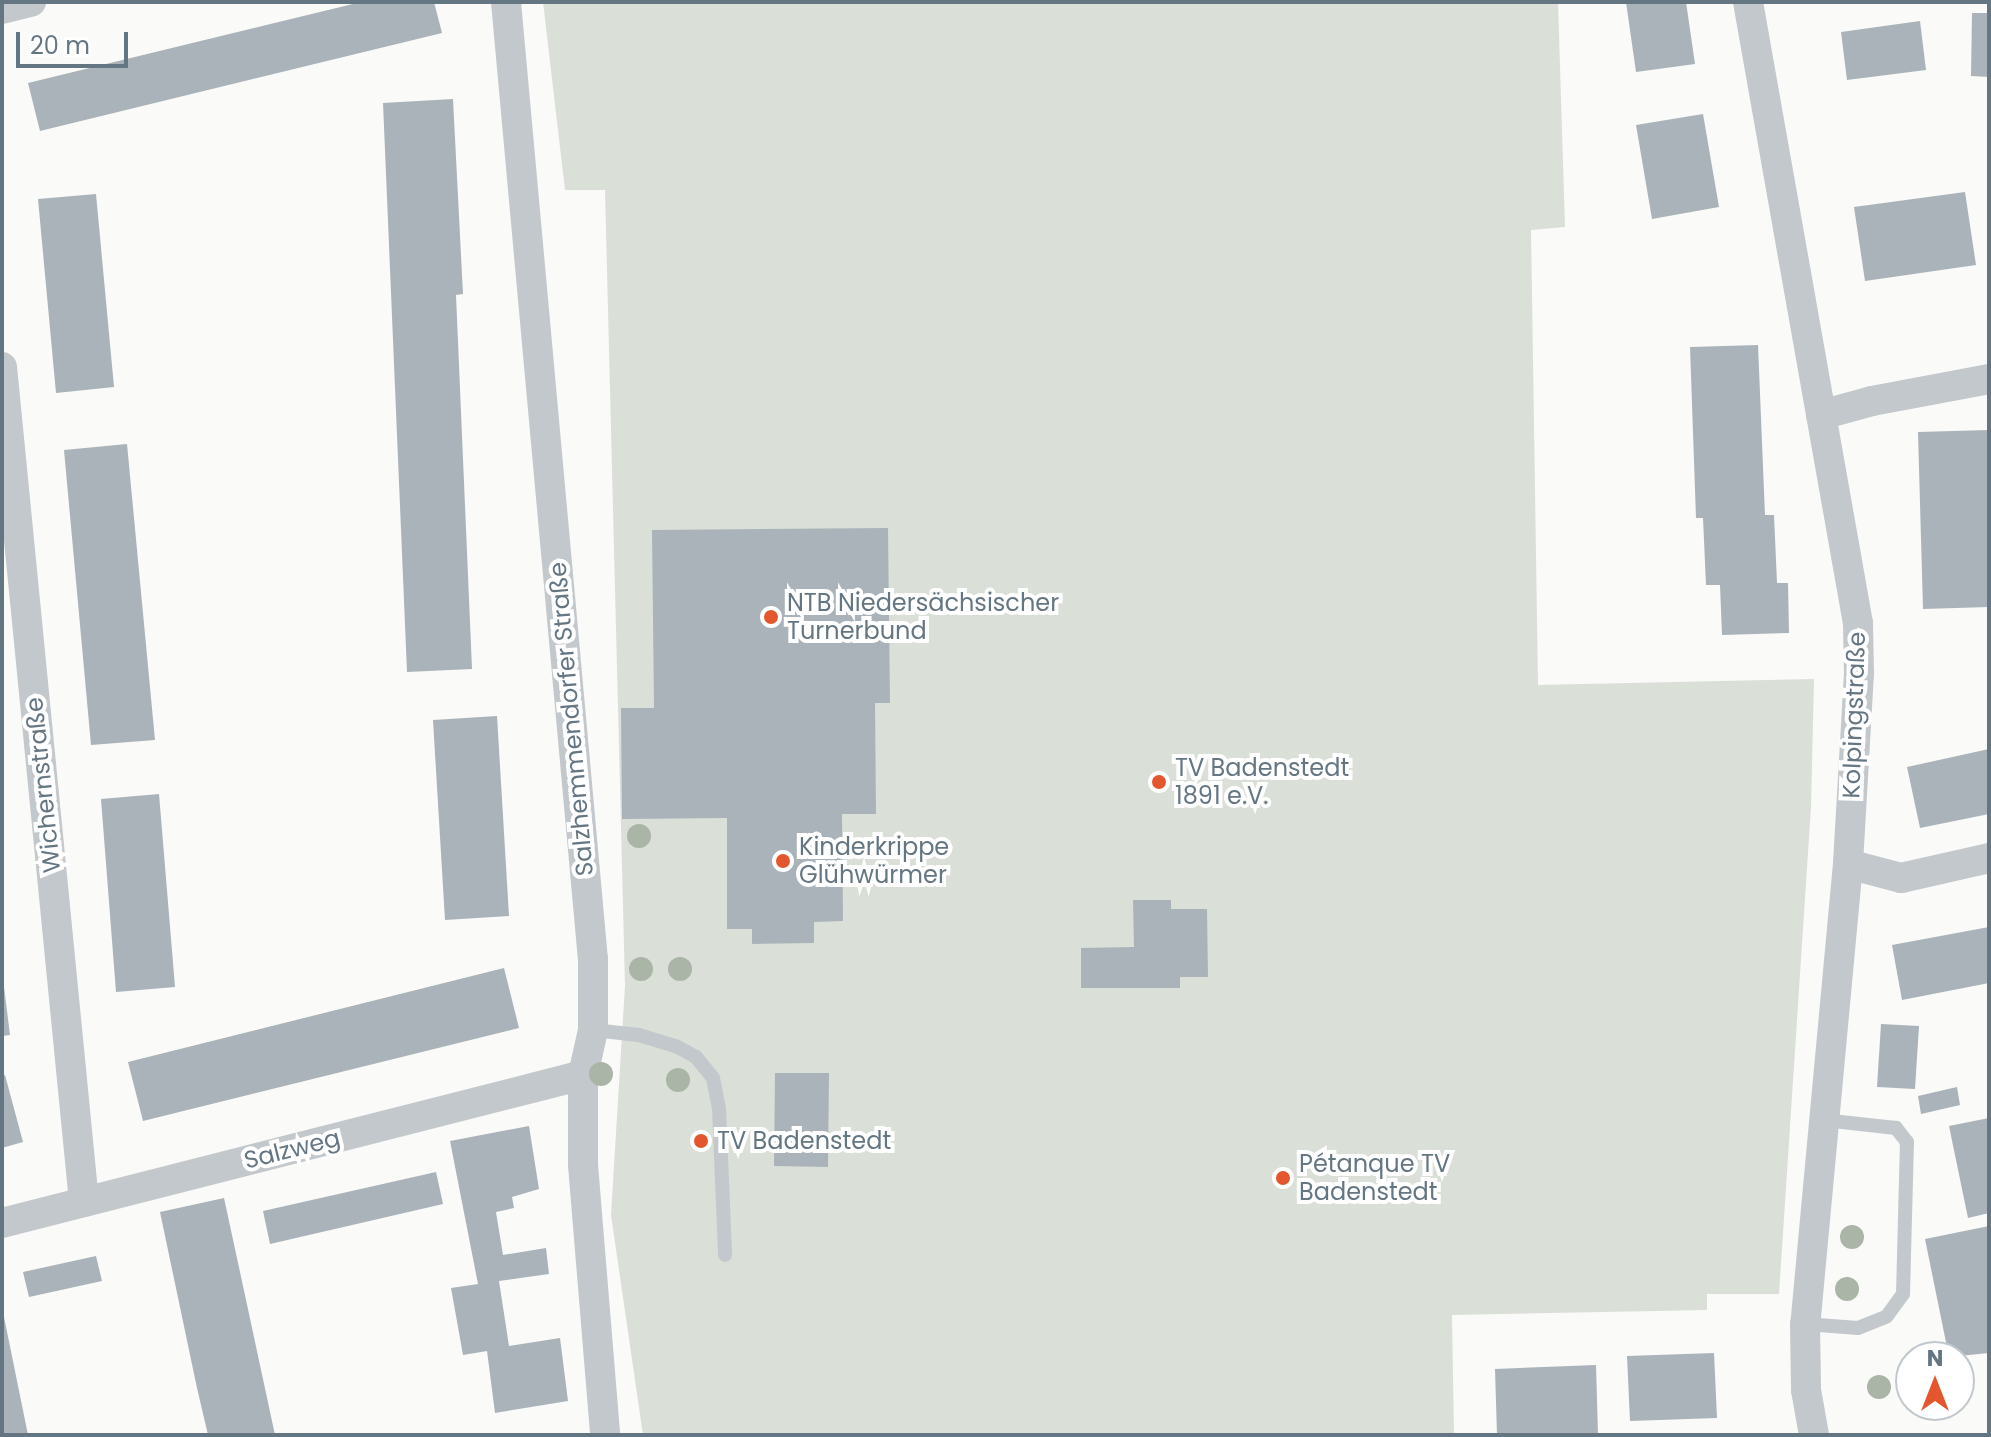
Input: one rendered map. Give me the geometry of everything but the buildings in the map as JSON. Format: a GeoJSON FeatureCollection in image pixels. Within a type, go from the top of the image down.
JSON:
{"type":"FeatureCollection","features":[{"type":"Feature","properties":{"kind":"street"},"geometry":{"type":"LineString","coordinates":[[2,9],[31,2]]}},
{"type":"Feature","properties":{"kind":"street","name":"Salzhemmendorfer Straße"},"geometry":{"type":"LineString","coordinates":[[506,2],[593,959],[593,1030],[583,1075],[583,1165],[605,1435]]}},
{"type":"Feature","properties":{"kind":"street","name":"Kolpingstraße"},"geometry":{"type":"LineString","coordinates":[[1748,2],[1858,623],[1859,673],[1848,864],[1805,1324],[1806,1390],[1814,1435]]}},
{"type":"Feature","properties":{"kind":"street","name":"Wichernstraße"},"geometry":{"type":"LineString","coordinates":[[2,367],[84,1202]]}},
{"type":"Feature","properties":{"kind":"street"},"geometry":{"type":"LineString","coordinates":[[1821,415],[1872,401],[1989,379]]}},
{"type":"Feature","properties":{"kind":"street"},"geometry":{"type":"LineString","coordinates":[[1848,864],[1901,878],[1989,858]]}},
{"type":"Feature","properties":{"kind":"street","name":"Salzweg"},"geometry":{"type":"LineString","coordinates":[[2,1223],[583,1075]]}},
{"type":"Feature","properties":{"kind":"lane"},"geometry":{"type":"LineString","coordinates":[[593,1030],[639,1035],[676,1046],[696,1057],[713,1078],[719,1109],[725,1255]]}},
{"type":"Feature","properties":{"kind":"lane"},"geometry":{"type":"LineString","coordinates":[[1805,1324],[1858,1328],[1887,1316],[1903,1294],[1907,1142],[1896,1128],[1824,1120]]}},
{"type":"Feature","properties":{"kind":"shaded area","name":"TV Badenstedt 1891 e.V."},"geometry":{"type":"Polygon","coordinates":[[[543,2],[1558,2],[1565,227],[1531,230],[1538,685],[1814,679],[1811,807],[1779,1294],[1707,1294],[1707,1310],[1452,1315],[1454,1435],[643,1435],[611,1215],[625,986],[605,190],[565,190],[543,2]]]}},
{"type":"Feature","properties":{"kind":"place","name":"NTB Niedersächsischer Turnerbund"},"geometry":{"type":"Point","coordinates":[771,617]}},
{"type":"Feature","properties":{"kind":"place","name":"TV Badenstedt 1891 e.V."},"geometry":{"type":"Point","coordinates":[1159,782]}},
{"type":"Feature","properties":{"kind":"place","name":"Kinderkrippe Glühwürmer"},"geometry":{"type":"Point","coordinates":[783,861]}},
{"type":"Feature","properties":{"kind":"place","name":"TV Badenstedt"},"geometry":{"type":"Point","coordinates":[701,1141]}},
{"type":"Feature","properties":{"kind":"place","name":"Pétanque TV Badenstedt"},"geometry":{"type":"Point","coordinates":[1283,1178]}}]}
